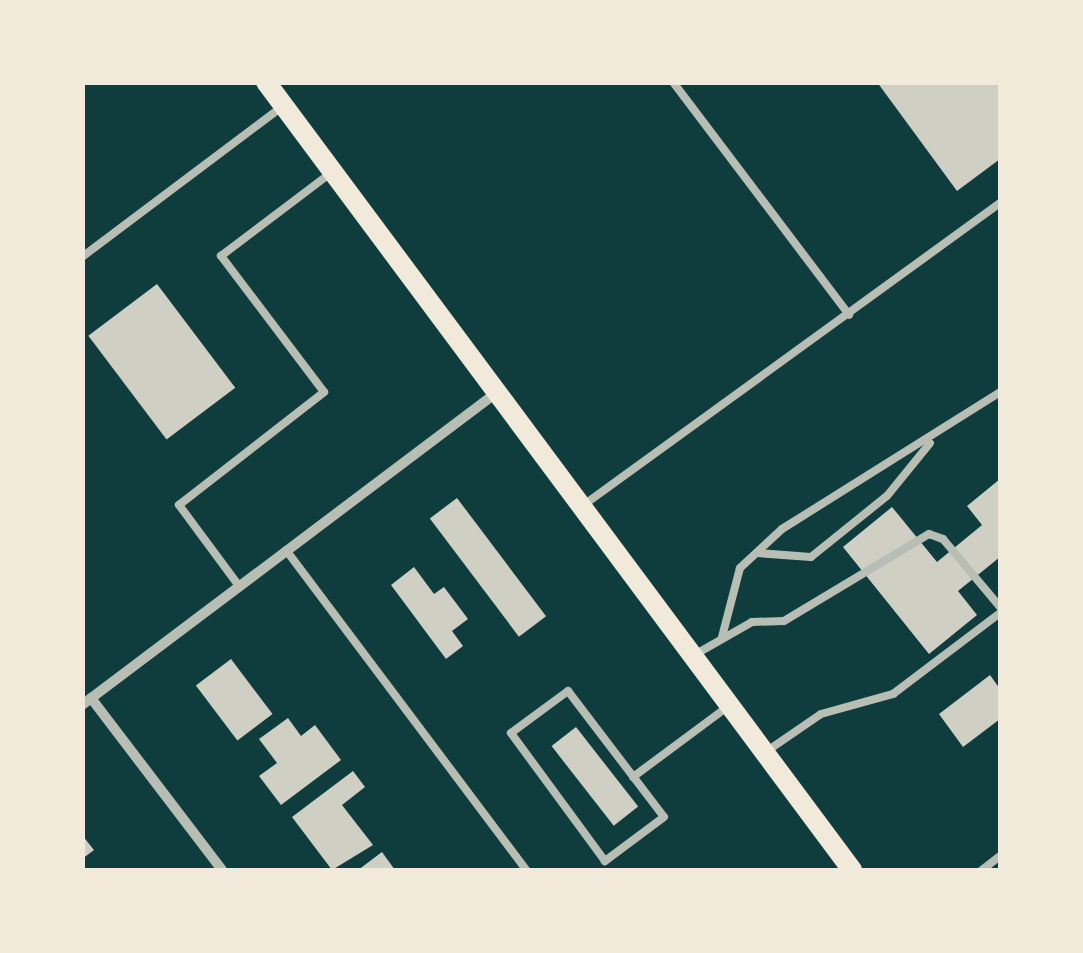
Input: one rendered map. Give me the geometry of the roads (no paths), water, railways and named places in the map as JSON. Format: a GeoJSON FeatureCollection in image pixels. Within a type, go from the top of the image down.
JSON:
{"type":"FeatureCollection","features":[{"type":"Feature","properties":{"kind":"main road"},"geometry":{"type":"LineString","coordinates":[[266,82],[852,870]]}},
{"type":"Feature","properties":{"kind":"street"},"geometry":{"type":"LineString","coordinates":[[222,870],[87,701],[496,392]]}},
{"type":"Feature","properties":{"kind":"lane"},"geometry":{"type":"LineString","coordinates":[[672,82],[848,316]]}},
{"type":"Feature","properties":{"kind":"lane"},"geometry":{"type":"LineString","coordinates":[[82,257],[283,106]]}},
{"type":"Feature","properties":{"kind":"lane"},"geometry":{"type":"LineString","coordinates":[[239,586],[179,505],[324,392],[221,256],[332,172]]}},
{"type":"Feature","properties":{"kind":"lane"},"geometry":{"type":"LineString","coordinates":[[582,507],[1000,203]]}},
{"type":"Feature","properties":{"kind":"lane"},"geometry":{"type":"LineString","coordinates":[[722,636],[740,568],[757,553],[890,457],[931,441],[1000,392]]}},
{"type":"Feature","properties":{"kind":"lane"},"geometry":{"type":"LineString","coordinates":[[757,553],[811,557],[887,496],[931,441]]}},
{"type":"Feature","properties":{"kind":"lane"},"geometry":{"type":"LineString","coordinates":[[692,656],[752,622],[784,621],[929,534],[944,539],[1000,610],[893,694],[822,714],[764,753]]}},
{"type":"Feature","properties":{"kind":"lane"},"geometry":{"type":"LineString","coordinates":[[286,550],[526,870]]}},
{"type":"Feature","properties":{"kind":"lane"},"geometry":{"type":"LineString","coordinates":[[568,691],[633,777],[664,817],[605,861],[510,733],[568,691]]}},
{"type":"Feature","properties":{"kind":"lane"},"geometry":{"type":"LineString","coordinates":[[633,777],[730,706]]}},
{"type":"Feature","properties":{"kind":"lane"},"geometry":{"type":"LineString","coordinates":[[982,870],[1000,856]]}}]}
